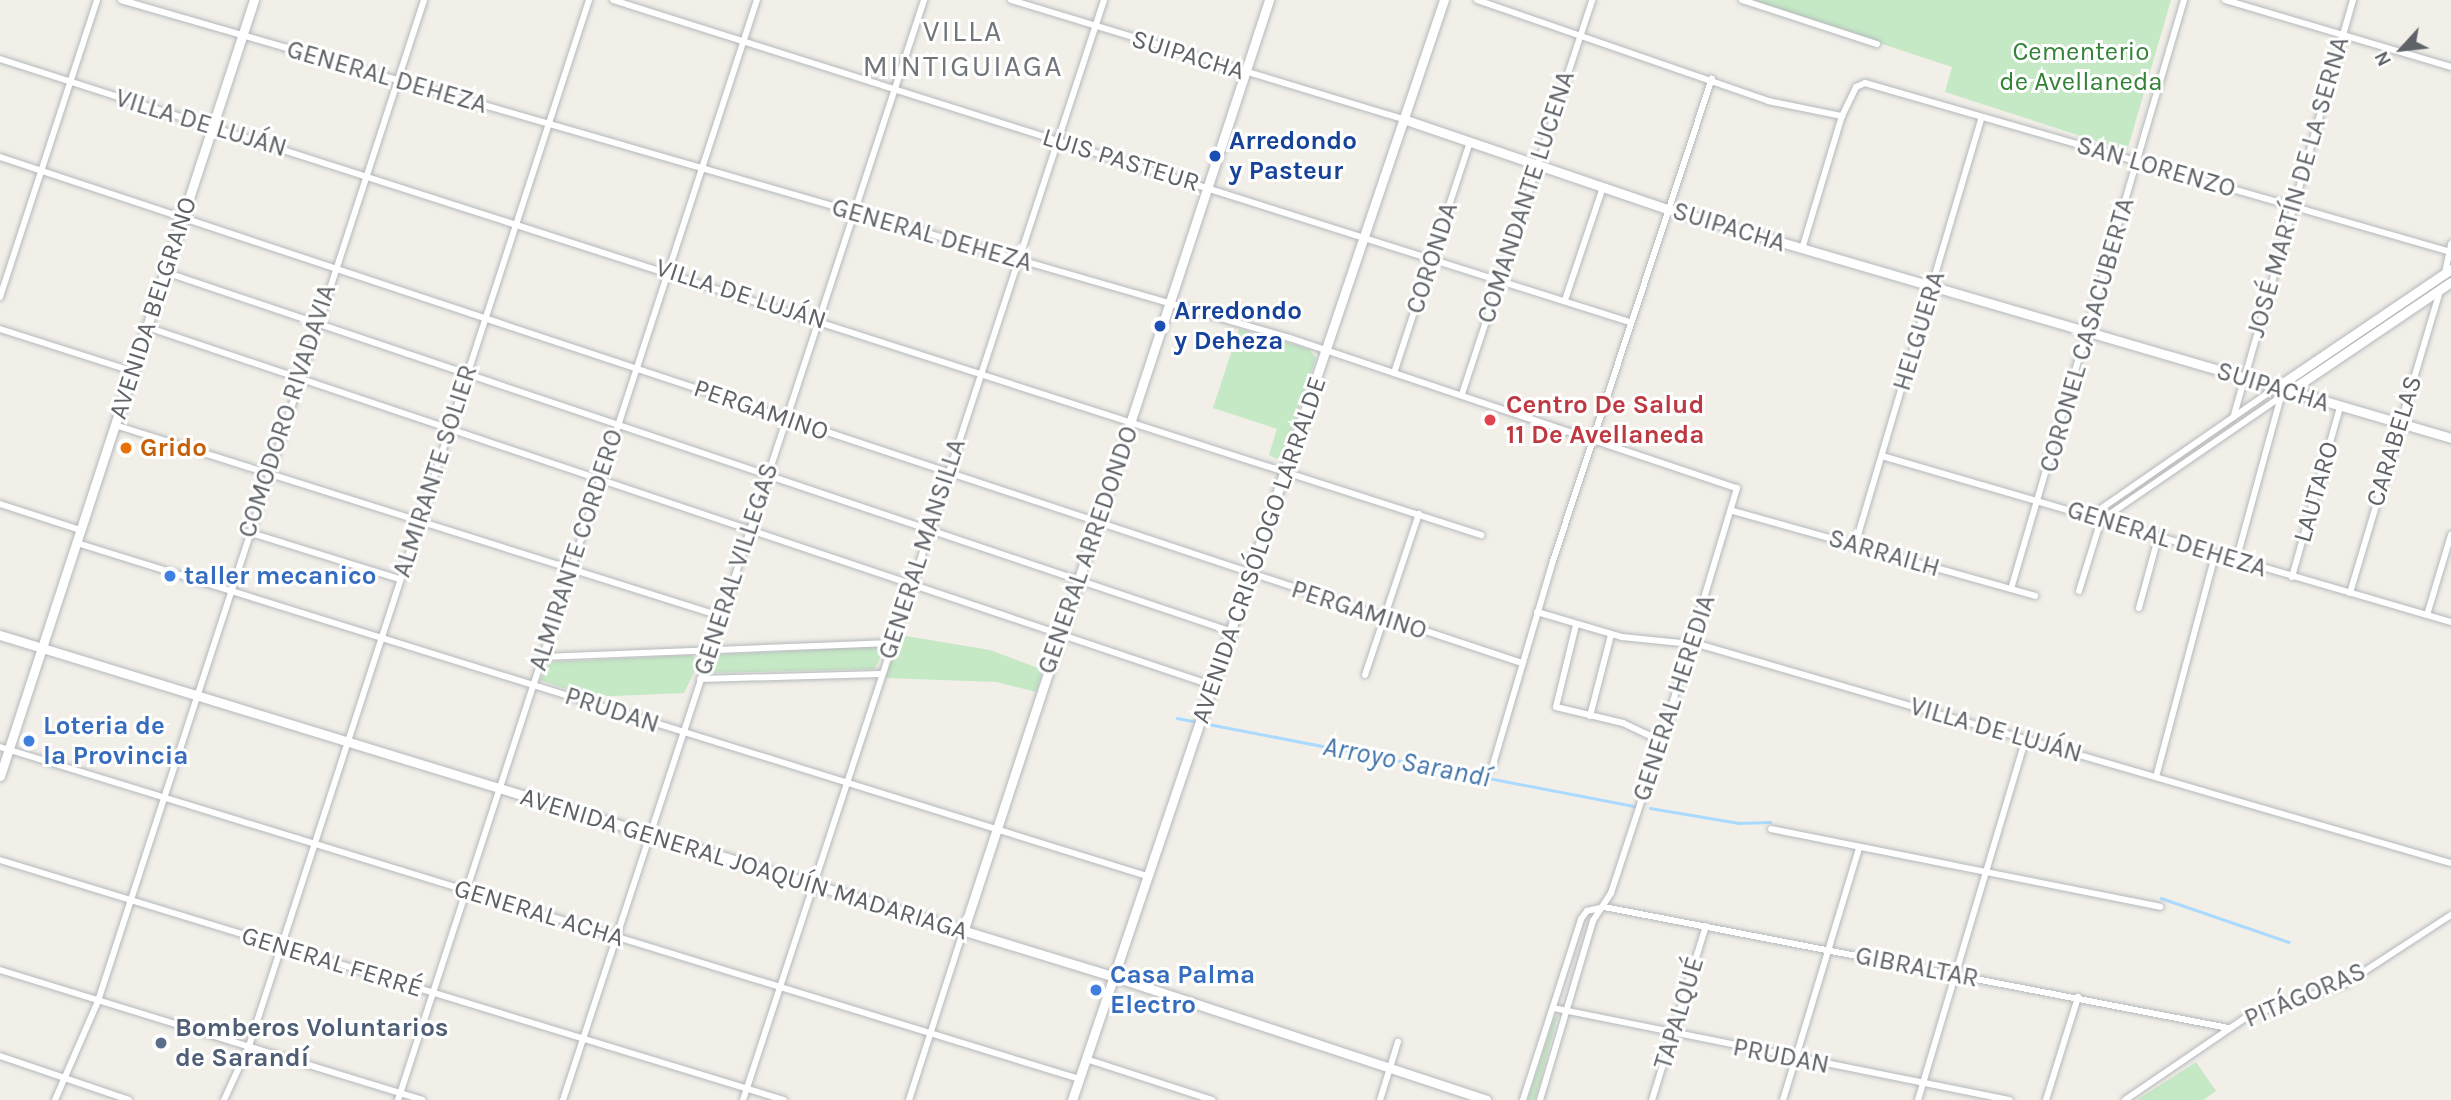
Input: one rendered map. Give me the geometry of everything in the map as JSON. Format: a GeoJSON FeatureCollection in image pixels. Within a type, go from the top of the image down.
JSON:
{"type":"FeatureCollection","features":[{"type":"Feature","properties":{"kind":"street"},"geometry":{"type":"LineString","coordinates":[[0,297],[97,0]]}},
{"type":"Feature","properties":{"kind":"street","name":"GENERAL DEHEZA"},"geometry":{"type":"LineString","coordinates":[[121,0],[1326,351],[1462,394],[1737,488]]}},
{"type":"Feature","properties":{"kind":"street","name":"AVENIDA BELGRANO"},"geometry":{"type":"LineString","coordinates":[[0,776],[4,749],[41,649],[254,0]]}},
{"type":"Feature","properties":{"kind":"street","name":"COMODORO RIVADAVIA"},"geometry":{"type":"LineString","coordinates":[[55,1100],[98,1001],[315,323],[424,0]]}},
{"type":"Feature","properties":{"kind":"street","name":"ALMIRANTE SOLIER"},"geometry":{"type":"LineString","coordinates":[[224,1100],[249,1046],[345,742],[589,0]]}},
{"type":"Feature","properties":{"kind":"street","name":"LUIS PASTEUR"},"geometry":{"type":"LineString","coordinates":[[613,0],[1365,236],[1629,322]]}},
{"type":"Feature","properties":{"kind":"street","name":"ALMIRANTE CORDERO"},"geometry":{"type":"LineString","coordinates":[[399,1097],[543,657],[598,479],[757,0]]}},
{"type":"Feature","properties":{"kind":"street","name":"GENERAL VILLEGAS"},"geometry":{"type":"LineString","coordinates":[[563,1100],[851,211],[925,0]]}},
{"type":"Feature","properties":{"kind":"street","name":"SUIPACHA"},"geometry":{"type":"LineString","coordinates":[[1011,0],[1403,120],[1668,209],[2242,378],[2281,392],[2451,438]]}},
{"type":"Feature","properties":{"kind":"street","name":"GENERAL MANSILLA"},"geometry":{"type":"LineString","coordinates":[[743,1100],[880,674],[1104,0]]}},
{"type":"Feature","properties":{"kind":"street","name":"GENERAL ARREDONDO"},"geometry":{"type":"LineString","coordinates":[[909,1100],[1269,0]]}},
{"type":"Feature","properties":{"kind":"street","name":"AVENIDA CRISÓLOGO LARRALDE"},"geometry":{"type":"LineString","coordinates":[[1072,1100],[1444,0]]}},
{"type":"Feature","properties":{"kind":"street"},"geometry":{"type":"LineString","coordinates":[[1477,0],[1712,78],[1768,102],[1842,116],[1802,249]]}},
{"type":"Feature","properties":{"kind":"street","name":"COMANDANTE LUCENA"},"geometry":{"type":"LineString","coordinates":[[1462,394],[1591,0]]}},
{"type":"Feature","properties":{"kind":"street"},"geometry":{"type":"LineString","coordinates":[[1742,0],[1877,44]]}},
{"type":"Feature","properties":{"kind":"street","name":"CORONEL CASACUBERTA"},"geometry":{"type":"LineString","coordinates":[[2011,589],[2184,0]]}},
{"type":"Feature","properties":{"kind":"street"},"geometry":{"type":"LineString","coordinates":[[2225,0],[2451,67]]}},
{"type":"Feature","properties":{"kind":"street","name":"JOSÉ MARTÍN DE LA SERNA"},"geometry":{"type":"LineString","coordinates":[[2234,415],[2242,378],[2354,0]]}},
{"type":"Feature","properties":{"kind":"street","name":"VILLA DE LUJÁN"},"geometry":{"type":"LineString","coordinates":[[0,58],[981,370],[1285,468],[1481,535]]}},
{"type":"Feature","properties":{"kind":"street"},"geometry":{"type":"LineString","coordinates":[[1492,768],[1537,612],[1629,322],[1712,78]]}},
{"type":"Feature","properties":{"kind":"street","name":"SAN LORENZO"},"geometry":{"type":"LineString","coordinates":[[1842,116],[1860,83],[2294,208],[2450,249]]}},
{"type":"Feature","properties":{"kind":"street","name":"HELGUERA"},"geometry":{"type":"LineString","coordinates":[[1855,545],[1982,117]]}},
{"type":"Feature","properties":{"kind":"street","name":"CORONDA"},"geometry":{"type":"LineString","coordinates":[[1394,373],[1470,142]]}},
{"type":"Feature","properties":{"kind":"street","name":"PERGAMINO"},"geometry":{"type":"LineString","coordinates":[[0,157],[184,215],[1248,575],[1522,663]]}},
{"type":"Feature","properties":{"kind":"street"},"geometry":{"type":"LineString","coordinates":[[1565,300],[1603,187]]}},
{"type":"Feature","properties":{"kind":"street"},"geometry":{"type":"LineString","coordinates":[[2079,591],[2101,520],[2448,271],[2450,249]]}},
{"type":"Feature","properties":{"kind":"street"},"geometry":{"type":"LineString","coordinates":[[165,272],[928,533],[1229,631]]}},
{"type":"Feature","properties":{"kind":"street"},"geometry":{"type":"LineString","coordinates":[[2090,517],[2234,415],[2281,392],[2451,282]]}},
{"type":"Feature","properties":{"kind":"street","name":"CARABELAS"},"geometry":{"type":"LineString","coordinates":[[2350,593],[2398,423],[2441,289]]}},
{"type":"Feature","properties":{"kind":"street"},"geometry":{"type":"LineString","coordinates":[[147,327],[1212,685]]}},
{"type":"Feature","properties":{"kind":"street"},"geometry":{"type":"LineString","coordinates":[[0,329],[132,371]]}},
{"type":"Feature","properties":{"kind":"street"},"geometry":{"type":"LineString","coordinates":[[2236,561],[2281,392]]}},
{"type":"Feature","properties":{"kind":"street","name":"LAUTARO"},"geometry":{"type":"LineString","coordinates":[[2292,576],[2340,407]]}},
{"type":"Feature","properties":{"kind":"street"},"geometry":{"type":"LineString","coordinates":[[115,425],[571,565],[720,616]]}},
{"type":"Feature","properties":{"kind":"street","name":"GENERAL DEHEZA"},"geometry":{"type":"LineString","coordinates":[[1882,456],[2451,622]]}},
{"type":"Feature","properties":{"kind":"street","name":"GENERAL HEREDIA"},"geometry":{"type":"LineString","coordinates":[[1540,1100],[1593,921],[1604,907],[1661,741],[1733,511],[1737,488]]}},
{"type":"Feature","properties":{"kind":"street"},"geometry":{"type":"LineString","coordinates":[[0,504],[80,530]]}},
{"type":"Feature","properties":{"kind":"street","name":"SARRAILH"},"geometry":{"type":"LineString","coordinates":[[1733,511],[2035,596]]}},
{"type":"Feature","properties":{"kind":"street"},"geometry":{"type":"LineString","coordinates":[[1365,676],[1419,514]]}},
{"type":"Feature","properties":{"kind":"street"},"geometry":{"type":"LineString","coordinates":[[248,532],[399,579]]}},
{"type":"Feature","properties":{"kind":"street"},"geometry":{"type":"LineString","coordinates":[[2427,615],[2451,535]]}},
{"type":"Feature","properties":{"kind":"street"},"geometry":{"type":"LineString","coordinates":[[2139,608],[2158,538]]}},
{"type":"Feature","properties":{"kind":"street","name":"PRUDAN"},"geometry":{"type":"LineString","coordinates":[[76,543],[228,594],[1147,876]]}},
{"type":"Feature","properties":{"kind":"street"},"geometry":{"type":"LineString","coordinates":[[2156,777],[2216,555]]}},
{"type":"Feature","properties":{"kind":"street","name":"VILLA DE LUJÁN"},"geometry":{"type":"LineString","coordinates":[[1537,612],[1611,635],[1691,643],[2451,863]]}},
{"type":"Feature","properties":{"kind":"street"},"geometry":{"type":"LineString","coordinates":[[1576,625],[1556,707],[1661,741]]}},
{"type":"Feature","properties":{"kind":"street","name":"AVENIDA GENERAL JOAQUÍN MADARIAGA"},"geometry":{"type":"LineString","coordinates":[[0,635],[1115,977],[1486,1100]]}},
{"type":"Feature","properties":{"kind":"street"},"geometry":{"type":"LineString","coordinates":[[1590,716],[1611,635]]}},
{"type":"Feature","properties":{"kind":"street"},"geometry":{"type":"LineString","coordinates":[[543,657],[891,643]]}},
{"type":"Feature","properties":{"kind":"street"},"geometry":{"type":"LineString","coordinates":[[700,679],[880,674]]}},
{"type":"Feature","properties":{"kind":"street"},"geometry":{"type":"LineString","coordinates":[[1918,1100],[2026,738]]}},
{"type":"Feature","properties":{"kind":"street","name":"GENERAL ACHA"},"geometry":{"type":"LineString","coordinates":[[4,749],[1079,1079]]}},
{"type":"Feature","properties":{"kind":"street"},"geometry":{"type":"LineString","coordinates":[[1771,829],[2160,907]]}},
{"type":"Feature","properties":{"kind":"street"},"geometry":{"type":"LineString","coordinates":[[1783,1100],[1831,950],[1859,848]]}},
{"type":"Feature","properties":{"kind":"street","name":"GENERAL FERRÉ"},"geometry":{"type":"LineString","coordinates":[[0,860],[784,1100]]}},
{"type":"Feature","properties":{"kind":"street"},"geometry":{"type":"LineString","coordinates":[[1523,1100],[1581,919],[1587,911],[1604,907]]}},
{"type":"Feature","properties":{"kind":"street","name":"GIBRALTAR"},"geometry":{"type":"LineString","coordinates":[[1604,907],[2228,1028]]}},
{"type":"Feature","properties":{"kind":"street","name":"PITÁGORAS"},"geometry":{"type":"LineString","coordinates":[[2125,1100],[2228,1028],[2346,984],[2451,915]]}},
{"type":"Feature","properties":{"kind":"street","name":"TAPALQUÉ"},"geometry":{"type":"LineString","coordinates":[[1652,1100],[1706,926]]}},
{"type":"Feature","properties":{"kind":"street"},"geometry":{"type":"LineString","coordinates":[[0,970],[249,1046],[399,1097],[422,1100]]}},
{"type":"Feature","properties":{"kind":"street"},"geometry":{"type":"LineString","coordinates":[[2046,1100],[2078,997]]}},
{"type":"Feature","properties":{"kind":"street","name":"PRUDAN"},"geometry":{"type":"LineString","coordinates":[[1553,1008],[1673,1035],[2010,1100]]}},
{"type":"Feature","properties":{"kind":"street"},"geometry":{"type":"LineString","coordinates":[[1380,1100],[1398,1042]]}},
{"type":"Feature","properties":{"kind":"street"},"geometry":{"type":"LineString","coordinates":[[0,1056],[129,1100]]}},
{"type":"Feature","properties":{"kind":"street"},"geometry":{"type":"LineString","coordinates":[[1087,1059],[1212,1100]]}},
{"type":"Feature","properties":{"kind":"green space","name":"Cementerio de Avellaneda"},"geometry":{"type":"Polygon","coordinates":[[[1749,0],[2171,0],[2127,151],[1945,92],[1952,67],[1749,0]]]}},
{"type":"Feature","properties":{"kind":"green space"},"geometry":{"type":"Polygon","coordinates":[[[1239,329],[1309,349],[1316,358],[1283,455],[1277,459],[1269,455],[1277,429],[1213,408],[1239,329]]]}},
{"type":"Feature","properties":{"kind":"green space"},"geometry":{"type":"Polygon","coordinates":[[[900,635],[990,650],[1043,670],[1036,692],[997,682],[885,678],[900,635]]]}},
{"type":"Feature","properties":{"kind":"green space"},"geometry":{"type":"Polygon","coordinates":[[[878,646],[883,652],[875,669],[709,673],[716,655],[878,646]]]}},
{"type":"Feature","properties":{"kind":"green space"},"geometry":{"type":"Polygon","coordinates":[[[691,655],[699,662],[684,693],[590,697],[540,680],[550,662],[691,655]]]}},
{"type":"Feature","properties":{"kind":"green space"},"geometry":{"type":"Polygon","coordinates":[[[1558,1016],[1535,1100],[1528,1100],[1554,1018],[1558,1016]]]}},
{"type":"Feature","properties":{"kind":"green space"},"geometry":{"type":"Polygon","coordinates":[[[2196,1062],[2216,1091],[2203,1100],[2137,1100],[2196,1062]]]}},
{"type":"Feature","properties":{"kind":"waterway","name":"Arroyo Sarandí"},"geometry":{"type":"LineString","coordinates":[[1177,718],[1638,807]]}},
{"type":"Feature","properties":{"kind":"waterway","name":"Arroyo Sarandí"},"geometry":{"type":"LineString","coordinates":[[1650,808],[1739,823],[1770,822]]}},
{"type":"Feature","properties":{"kind":"waterway","name":"Arroyo Sarandí"},"geometry":{"type":"LineString","coordinates":[[2161,898],[2289,942]]}},
{"type":"Feature","properties":{"kind":"place","name":"Arredondo y Pasteur"},"geometry":{"type":"Point","coordinates":[1215,156]}},
{"type":"Feature","properties":{"kind":"place","name":"Arredondo y Deheza"},"geometry":{"type":"Point","coordinates":[1160,326]}},
{"type":"Feature","properties":{"kind":"place","name":"Centro De Salud 11 De Avellaneda"},"geometry":{"type":"Point","coordinates":[1490,420]}},
{"type":"Feature","properties":{"kind":"place","name":"Grido"},"geometry":{"type":"Point","coordinates":[126,448]}},
{"type":"Feature","properties":{"kind":"place","name":"taller mecanico"},"geometry":{"type":"Point","coordinates":[170,576]}},
{"type":"Feature","properties":{"kind":"place","name":"Loteria de la Provincia"},"geometry":{"type":"Point","coordinates":[29,741]}},
{"type":"Feature","properties":{"kind":"place","name":"Casa Palma Electro"},"geometry":{"type":"Point","coordinates":[1096,990]}},
{"type":"Feature","properties":{"kind":"place","name":"Bomberos Voluntarios de Sarandí"},"geometry":{"type":"Point","coordinates":[161,1043]}},
{"type":"Feature","properties":{"kind":"district","name":"VILLA MINTIGUIAGA"},"geometry":{"type":"Point","coordinates":[963,48]}}]}
